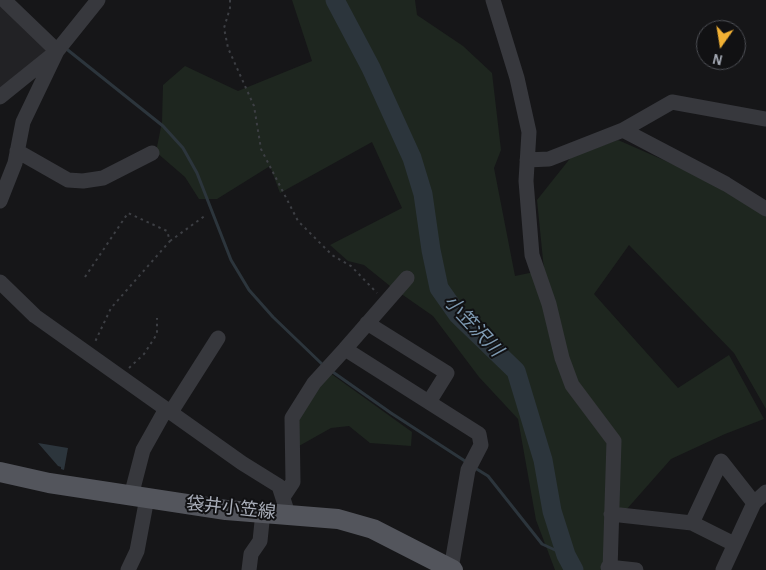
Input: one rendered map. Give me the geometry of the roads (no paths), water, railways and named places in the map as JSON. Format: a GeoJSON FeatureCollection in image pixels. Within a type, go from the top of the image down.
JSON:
{"type":"FeatureCollection","features":[{"type":"Feature","properties":{"kind":"main road","name":"袋井小笠線"},"geometry":{"type":"LineString","coordinates":[[0,472],[49,483],[226,510],[263,512],[286,505],[373,529],[452,570]]}},
{"type":"Feature","properties":{"kind":"street"},"geometry":{"type":"LineString","coordinates":[[4,0],[57,51]]}},
{"type":"Feature","properties":{"kind":"street"},"geometry":{"type":"LineString","coordinates":[[0,97],[57,51],[98,0]]}},
{"type":"Feature","properties":{"kind":"street"},"geometry":{"type":"LineString","coordinates":[[493,0],[517,78],[529,132],[526,190],[532,255],[549,304],[562,358],[572,385],[614,441],[609,568],[636,570]]}},
{"type":"Feature","properties":{"kind":"street"},"geometry":{"type":"LineString","coordinates":[[0,201],[15,162],[23,122],[57,51]]}},
{"type":"Feature","properties":{"kind":"street"},"geometry":{"type":"LineString","coordinates":[[527,160],[548,159],[624,130],[672,102],[766,119]]}},
{"type":"Feature","properties":{"kind":"street"},"geometry":{"type":"LineString","coordinates":[[624,130],[726,184],[766,209]]}},
{"type":"Feature","properties":{"kind":"street"},"geometry":{"type":"LineString","coordinates":[[17,150],[68,180],[83,181],[103,178],[152,153]]}},
{"type":"Feature","properties":{"kind":"street"},"geometry":{"type":"LineString","coordinates":[[286,505],[293,482],[292,418],[314,383],[407,278]]}},
{"type":"Feature","properties":{"kind":"street"},"geometry":{"type":"LineString","coordinates":[[2,288],[35,316],[89,355],[242,463],[279,486],[286,505]]}},
{"type":"Feature","properties":{"kind":"street"},"geometry":{"type":"LineString","coordinates":[[367,323],[447,373],[429,402]]}},
{"type":"Feature","properties":{"kind":"street"},"geometry":{"type":"LineString","coordinates":[[128,570],[137,551],[143,450],[218,338]]}},
{"type":"Feature","properties":{"kind":"street"},"geometry":{"type":"LineString","coordinates":[[345,349],[479,434],[481,445],[468,470],[452,570]]}},
{"type":"Feature","properties":{"kind":"street"},"geometry":{"type":"LineString","coordinates":[[692,523],[721,462],[754,503]]}},
{"type":"Feature","properties":{"kind":"street"},"geometry":{"type":"LineString","coordinates":[[723,570],[754,503],[766,492]]}},
{"type":"Feature","properties":{"kind":"street"},"geometry":{"type":"LineString","coordinates":[[249,570],[251,554],[260,541],[263,512]]}},
{"type":"Feature","properties":{"kind":"street"},"geometry":{"type":"LineString","coordinates":[[612,514],[692,523],[734,544]]}},
{"type":"Feature","properties":{"kind":"waterway","name":"小笠沢川"},"geometry":{"type":"LineString","coordinates":[[335,0],[371,68],[412,158],[423,194],[431,250],[439,288],[458,315],[516,371],[543,460],[552,511],[566,555],[574,570]]}},
{"type":"Feature","properties":{"kind":"waterway"},"geometry":{"type":"LineString","coordinates":[[64,47],[163,126],[183,148],[197,173],[231,260],[249,290],[273,317],[323,365]]}},
{"type":"Feature","properties":{"kind":"waterway"},"geometry":{"type":"LineString","coordinates":[[330,370],[391,413],[468,463]]}},
{"type":"Feature","properties":{"kind":"waterway"},"geometry":{"type":"LineString","coordinates":[[475,468],[488,476],[542,544],[566,555]]}}]}
